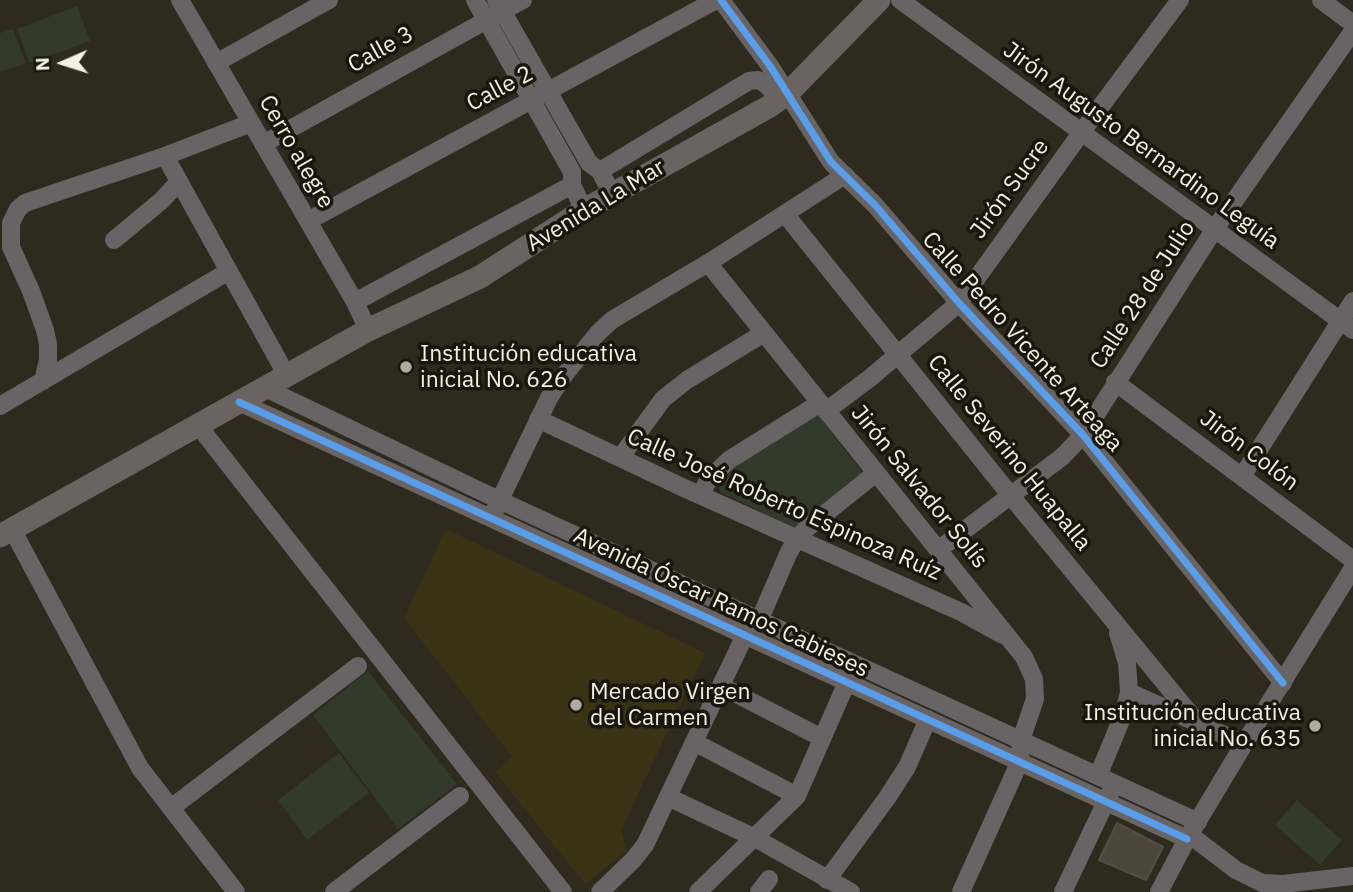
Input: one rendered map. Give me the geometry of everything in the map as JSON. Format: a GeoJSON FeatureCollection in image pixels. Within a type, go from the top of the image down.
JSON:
{"type":"FeatureCollection","features":[{"type":"Feature","properties":{"kind":"main road","name":"Avenida La Mar"},"geometry":{"type":"LineString","coordinates":[[6,532],[368,330],[481,277],[584,210],[784,96],[879,0]]}},
{"type":"Feature","properties":{"kind":"street","name":"Cerro alegre"},"geometry":{"type":"LineString","coordinates":[[180,0],[355,302],[368,330]]}},
{"type":"Feature","properties":{"kind":"street"},"geometry":{"type":"LineString","coordinates":[[216,63],[329,0]]}},
{"type":"Feature","properties":{"kind":"street"},"geometry":{"type":"LineString","coordinates":[[475,0],[495,11],[539,96],[572,172],[572,185],[584,210]]}},
{"type":"Feature","properties":{"kind":"street","name":"Calle 3"},"geometry":{"type":"LineString","coordinates":[[263,144],[495,11],[523,0]]}},
{"type":"Feature","properties":{"kind":"street","name":"Calle 2"},"geometry":{"type":"LineString","coordinates":[[308,222],[716,0]]}},
{"type":"Feature","properties":{"kind":"street","name":"Calle Pedro Vicente Arteaga"},"geometry":{"type":"LineString","coordinates":[[721,0],[750,36],[784,96],[831,162],[875,205],[959,303],[1083,435],[1283,683]]}},
{"type":"Feature","properties":{"kind":"street","name":"Jirón Augusto Bernardino Leguía"},"geometry":{"type":"LineString","coordinates":[[900,0],[1347,325]]}},
{"type":"Feature","properties":{"kind":"street","name":"Jirón Sucre"},"geometry":{"type":"LineString","coordinates":[[701,494],[709,479],[729,460],[823,407],[898,354],[959,303],[1180,0]]}},
{"type":"Feature","properties":{"kind":"street"},"geometry":{"type":"LineString","coordinates":[[1321,0],[1353,24]]}},
{"type":"Feature","properties":{"kind":"street","name":"Calle 28 de Julio"},"geometry":{"type":"LineString","coordinates":[[938,550],[1062,457],[1083,435],[1214,230],[1353,30]]}},
{"type":"Feature","properties":{"kind":"street"},"geometry":{"type":"LineString","coordinates":[[600,171],[749,81],[758,80],[784,96]]}},
{"type":"Feature","properties":{"kind":"street"},"geometry":{"type":"LineString","coordinates":[[539,96],[589,163],[600,171],[612,194]]}},
{"type":"Feature","properties":{"kind":"street"},"geometry":{"type":"LineString","coordinates":[[43,381],[48,360],[47,337],[12,247],[12,223],[19,209],[25,202],[166,156],[251,123]]}},
{"type":"Feature","properties":{"kind":"street"},"geometry":{"type":"LineString","coordinates":[[166,156],[178,183],[286,376]]}},
{"type":"Feature","properties":{"kind":"street"},"geometry":{"type":"LineString","coordinates":[[492,518],[537,419],[562,378],[598,333],[612,320],[708,263],[845,175]]}},
{"type":"Feature","properties":{"kind":"street"},"geometry":{"type":"LineString","coordinates":[[114,240],[161,201],[178,183]]}},
{"type":"Feature","properties":{"kind":"street"},"geometry":{"type":"LineString","coordinates":[[355,302],[572,185]]}},
{"type":"Feature","properties":{"kind":"street","name":"Calle Severino Huapalla"},"geometry":{"type":"LineString","coordinates":[[785,215],[1196,721]]}},
{"type":"Feature","properties":{"kind":"street","name":"Jirón Salvador Solís"},"geometry":{"type":"LineString","coordinates":[[708,263],[1024,657],[1034,679],[1035,699],[1021,740],[1020,761]]}},
{"type":"Feature","properties":{"kind":"street"},"geometry":{"type":"LineString","coordinates":[[0,406],[229,271]]}},
{"type":"Feature","properties":{"kind":"street"},"geometry":{"type":"LineString","coordinates":[[1243,475],[1347,325],[1353,300]]}},
{"type":"Feature","properties":{"kind":"street"},"geometry":{"type":"LineString","coordinates":[[620,458],[663,399],[687,380],[764,333]]}},
{"type":"Feature","properties":{"kind":"street","name":"Jirón Colón"},"geometry":{"type":"LineString","coordinates":[[1115,382],[1243,475],[1353,560]]}},
{"type":"Feature","properties":{"kind":"street","name":"Avenida Óscar Ramos Cabieses"},"geometry":{"type":"LineString","coordinates":[[265,388],[499,500],[1106,780],[1191,832]]}},
{"type":"Feature","properties":{"kind":"street","name":"Avenida Óscar Ramos Cabieses"},"geometry":{"type":"LineString","coordinates":[[239,402],[1106,801],[1191,832]]}},
{"type":"Feature","properties":{"kind":"street","name":"Calle José Roberto Espinoza Ruíz"},"geometry":{"type":"LineString","coordinates":[[537,419],[961,612],[1009,638]]}},
{"type":"Feature","properties":{"kind":"street"},"geometry":{"type":"LineString","coordinates":[[197,424],[563,892]]}},
{"type":"Feature","properties":{"kind":"street"},"geometry":{"type":"LineString","coordinates":[[600,892],[645,845],[745,635],[760,619],[797,538],[876,473]]}},
{"type":"Feature","properties":{"kind":"street"},"geometry":{"type":"LineString","coordinates":[[6,532],[140,768],[236,892]]}},
{"type":"Feature","properties":{"kind":"street"},"geometry":{"type":"LineString","coordinates":[[1159,892],[1191,832],[1353,568]]}},
{"type":"Feature","properties":{"kind":"street"},"geometry":{"type":"LineString","coordinates":[[1063,892],[1106,801],[1106,780],[1129,692],[1124,647],[1115,623]]}},
{"type":"Feature","properties":{"kind":"street"},"geometry":{"type":"LineString","coordinates":[[171,808],[358,666]]}},
{"type":"Feature","properties":{"kind":"street"},"geometry":{"type":"LineString","coordinates":[[698,892],[797,796],[847,682]]}},
{"type":"Feature","properties":{"kind":"street"},"geometry":{"type":"LineString","coordinates":[[721,687],[822,738]]}},
{"type":"Feature","properties":{"kind":"street"},"geometry":{"type":"LineString","coordinates":[[1129,692],[1244,744]]}},
{"type":"Feature","properties":{"kind":"street"},"geometry":{"type":"LineString","coordinates":[[827,880],[887,798],[907,766],[928,719]]}},
{"type":"Feature","properties":{"kind":"street"},"geometry":{"type":"LineString","coordinates":[[694,742],[797,796]]}},
{"type":"Feature","properties":{"kind":"street"},"geometry":{"type":"LineString","coordinates":[[961,892],[1020,761]]}},
{"type":"Feature","properties":{"kind":"street"},"geometry":{"type":"LineString","coordinates":[[334,892],[460,796]]}},
{"type":"Feature","properties":{"kind":"street"},"geometry":{"type":"LineString","coordinates":[[668,797],[755,838],[850,892]]}},
{"type":"Feature","properties":{"kind":"street"},"geometry":{"type":"LineString","coordinates":[[1191,832],[1236,870],[1262,883],[1283,884],[1353,876]]}},
{"type":"Feature","properties":{"kind":"shaded area","name":"Mercado Virgen del Carmen"},"geometry":{"type":"Polygon","coordinates":[[[446,529],[705,653],[621,830],[627,851],[585,884],[495,772],[512,757],[404,618],[446,529]]]}},
{"type":"Feature","properties":{"kind":"green space"},"geometry":{"type":"Polygon","coordinates":[[[77,6],[90,41],[30,63],[17,29],[77,6]]]}},
{"type":"Feature","properties":{"kind":"green space"},"geometry":{"type":"Polygon","coordinates":[[[13,29],[26,63],[0,72],[0,33],[13,29]]]}},
{"type":"Feature","properties":{"kind":"green space"},"geometry":{"type":"Polygon","coordinates":[[[816,412],[864,475],[801,526],[792,527],[720,492],[720,477],[756,449],[816,412]]]}},
{"type":"Feature","properties":{"kind":"green space"},"geometry":{"type":"Polygon","coordinates":[[[368,671],[457,784],[398,829],[313,715],[368,671]]]}},
{"type":"Feature","properties":{"kind":"green space"},"geometry":{"type":"Polygon","coordinates":[[[339,753],[369,793],[307,840],[278,800],[339,753]]]}},
{"type":"Feature","properties":{"kind":"green space"},"geometry":{"type":"Polygon","coordinates":[[[1297,800],[1342,840],[1320,865],[1275,825],[1297,800]]]}},
{"type":"Feature","properties":{"kind":"building"},"geometry":{"type":"Polygon","coordinates":[[[1117,823],[1163,847],[1146,880],[1099,860],[1117,823]]]}},
{"type":"Feature","properties":{"kind":"cycle path"},"geometry":{"type":"LineString","coordinates":[[721,0],[770,66],[831,162],[875,205],[959,303],[1083,435],[1283,683]]}},
{"type":"Feature","properties":{"kind":"cycle path"},"geometry":{"type":"LineString","coordinates":[[239,402],[1187,839]]}},
{"type":"Feature","properties":{"kind":"place","name":"Institución educativa inicial No. 626"},"geometry":{"type":"Point","coordinates":[406,367]}},
{"type":"Feature","properties":{"kind":"place","name":"Mercado Virgen del Carmen"},"geometry":{"type":"Point","coordinates":[576,705]}},
{"type":"Feature","properties":{"kind":"place","name":"Institución educativa inicial No. 635"},"geometry":{"type":"Point","coordinates":[1315,726]}}]}
